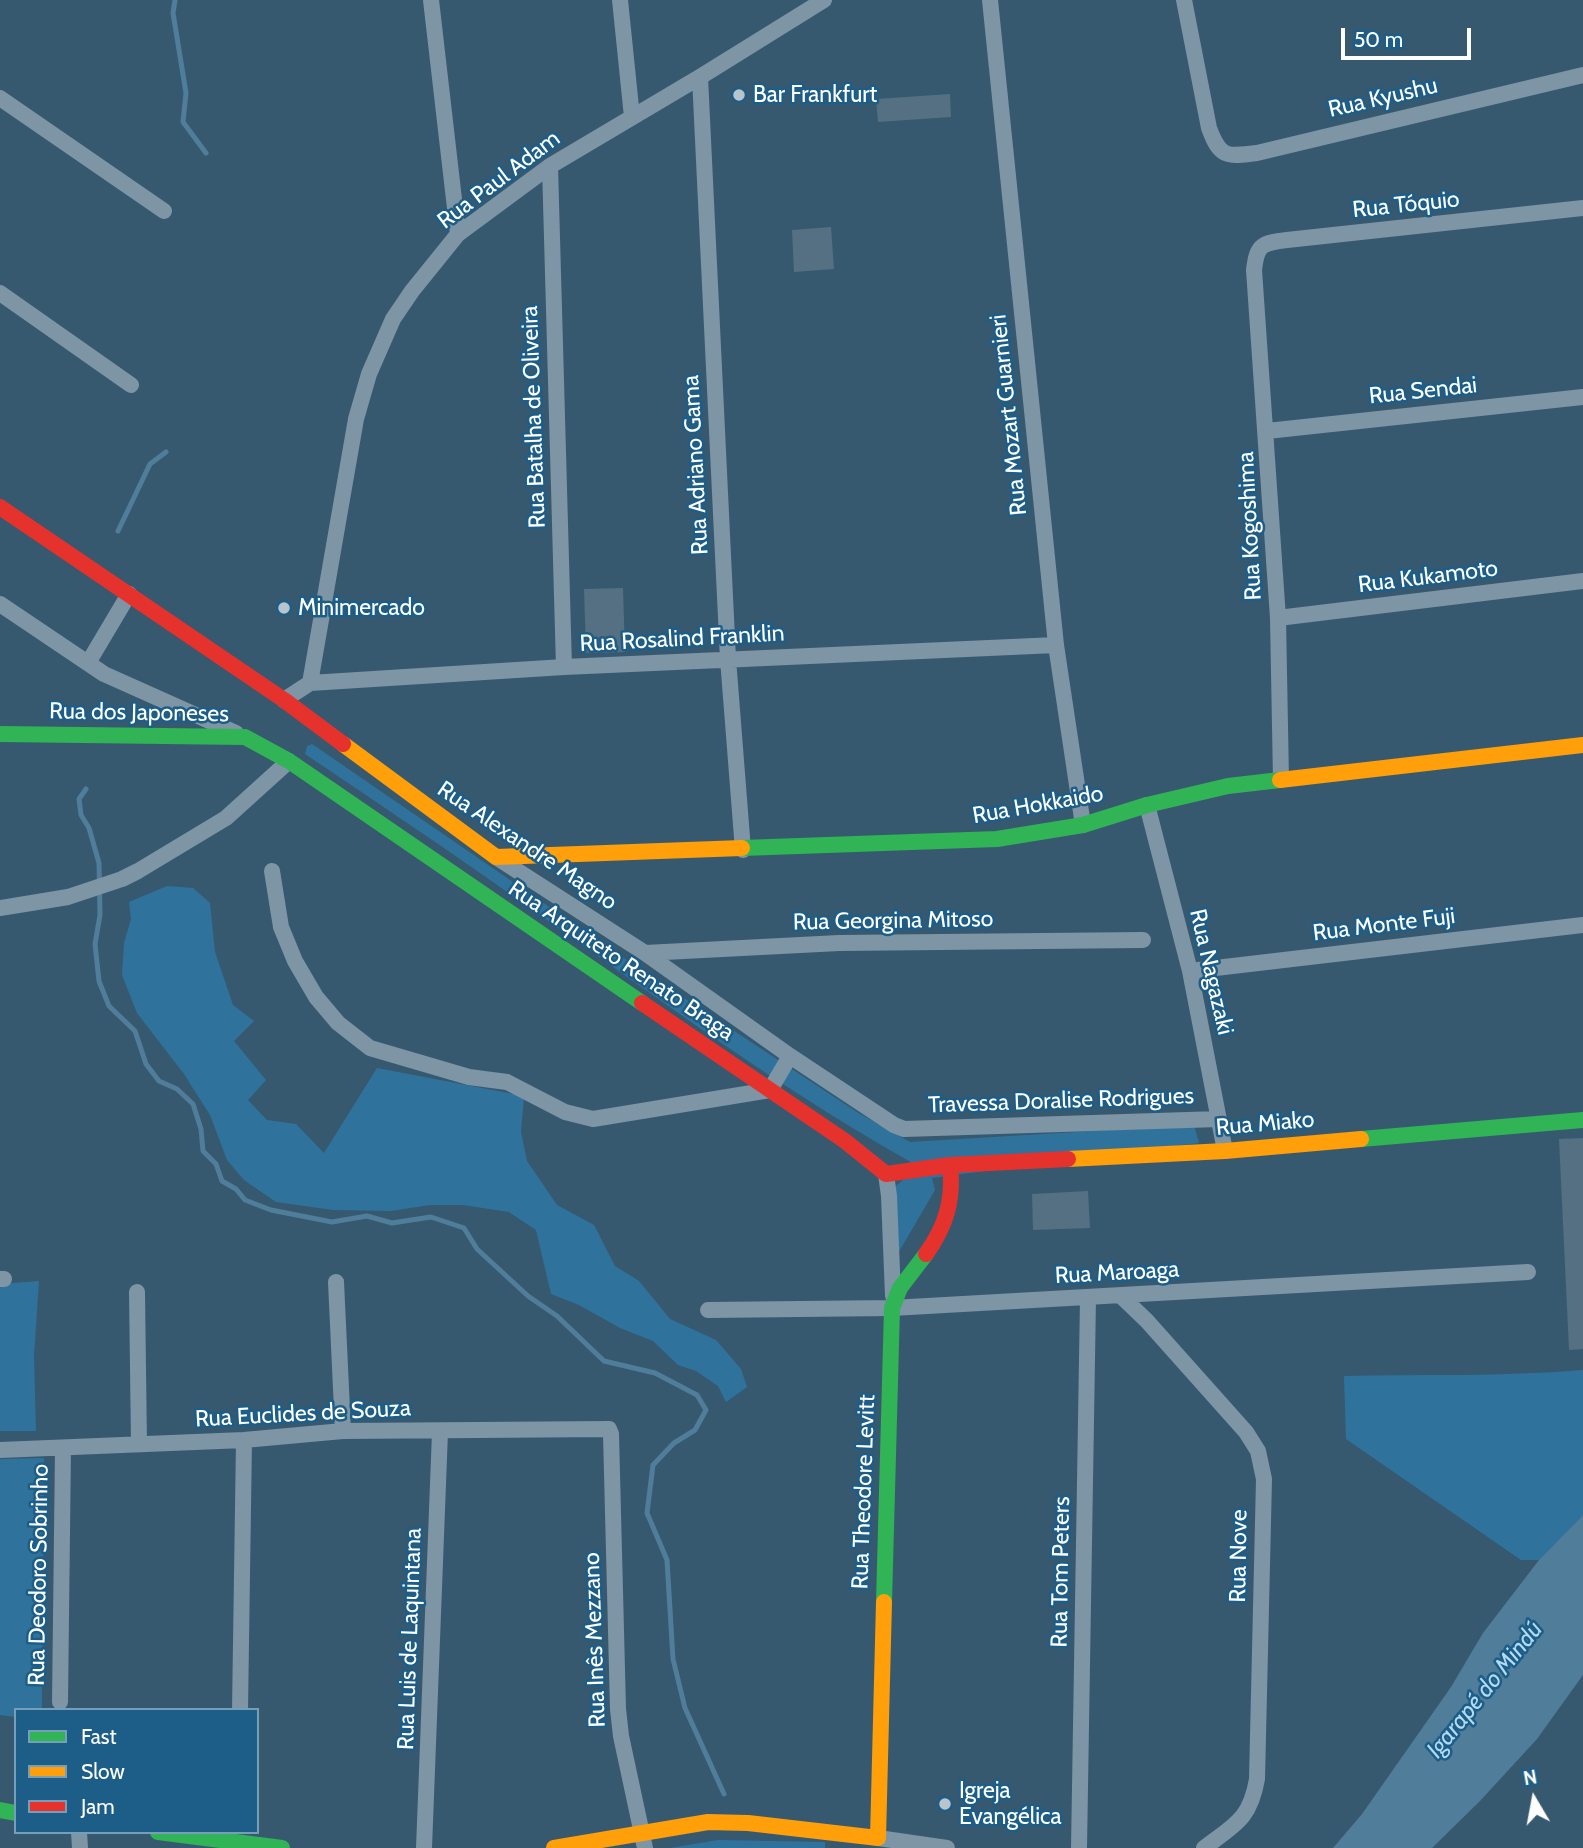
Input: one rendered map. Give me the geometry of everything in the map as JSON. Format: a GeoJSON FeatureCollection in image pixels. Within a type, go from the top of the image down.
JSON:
{"type":"FeatureCollection","features":[{"type":"Feature","properties":{"kind":"street"},"geometry":{"type":"LineString","coordinates":[[431,0],[458,234]]}},
{"type":"Feature","properties":{"kind":"street"},"geometry":{"type":"LineString","coordinates":[[620,0],[632,117]]}},
{"type":"Feature","properties":{"kind":"street","name":"Rua Mozart Guarnieri"},"geometry":{"type":"LineString","coordinates":[[990,0],[1056,645],[1083,825]]}},
{"type":"Feature","properties":{"kind":"street","name":"Rua Kyushu"},"geometry":{"type":"LineString","coordinates":[[1184,0],[1209,128],[1215,144],[1223,153],[1233,156],[1257,153],[1583,75]]}},
{"type":"Feature","properties":{"kind":"street","name":"Rua Paul Adam"},"geometry":{"type":"LineString","coordinates":[[310,683],[356,419],[369,374],[393,319],[412,291],[458,234],[550,166],[700,77],[816,2]]}},
{"type":"Feature","properties":{"kind":"street","name":"Rua Adriano Gama"},"geometry":{"type":"LineString","coordinates":[[700,77],[728,659],[743,850]]}},
{"type":"Feature","properties":{"kind":"street"},"geometry":{"type":"LineString","coordinates":[[0,98],[164,211]]}},
{"type":"Feature","properties":{"kind":"street","name":"Rua Batalha de Oliveira"},"geometry":{"type":"LineString","coordinates":[[550,166],[564,667]]}},
{"type":"Feature","properties":{"kind":"street","name":"Rua Tóquio"},"geometry":{"type":"LineString","coordinates":[[1254,270],[1256,253],[1269,242],[1583,208]]}},
{"type":"Feature","properties":{"kind":"street","name":"Rua Kogoshima"},"geometry":{"type":"LineString","coordinates":[[1254,270],[1278,618],[1281,780]]}},
{"type":"Feature","properties":{"kind":"street"},"geometry":{"type":"LineString","coordinates":[[0,293],[131,385]]}},
{"type":"Feature","properties":{"kind":"street","name":"Rua Sendai"},"geometry":{"type":"LineString","coordinates":[[1267,431],[1583,397]]}},
{"type":"Feature","properties":{"kind":"street","name":"Rua Alexandre Magno"},"geometry":{"type":"LineString","coordinates":[[0,507],[284,700],[496,857],[645,953],[790,1056],[904,1129]]}},
{"type":"Feature","properties":{"kind":"street","name":"Rua Kukamoto"},"geometry":{"type":"LineString","coordinates":[[1278,618],[1583,581]]}},
{"type":"Feature","properties":{"kind":"street"},"geometry":{"type":"LineString","coordinates":[[88,663],[129,594]]}},
{"type":"Feature","properties":{"kind":"street"},"geometry":{"type":"LineString","coordinates":[[0,604],[104,674],[245,737]]}},
{"type":"Feature","properties":{"kind":"street","name":"Rua Rosalind Franklin"},"geometry":{"type":"LineString","coordinates":[[310,683],[564,667],[1056,645]]}},
{"type":"Feature","properties":{"kind":"street"},"geometry":{"type":"LineString","coordinates":[[284,700],[310,683]]}},
{"type":"Feature","properties":{"kind":"street","name":"Rua dos Japoneses"},"geometry":{"type":"LineString","coordinates":[[0,734],[245,737],[273,752]]}},
{"type":"Feature","properties":{"kind":"street","name":"Rua Hokkaido"},"geometry":{"type":"LineString","coordinates":[[496,857],[997,839],[1083,825],[1147,805],[1228,786],[1583,745]]}},
{"type":"Feature","properties":{"kind":"street","name":"Rua Arquiteto Renato Braga"},"geometry":{"type":"LineString","coordinates":[[273,752],[845,1141],[886,1174]]}},
{"type":"Feature","properties":{"kind":"street"},"geometry":{"type":"LineString","coordinates":[[0,908],[68,897],[138,871],[226,818],[289,761]]}},
{"type":"Feature","properties":{"kind":"street","name":"Rua Nagazaki"},"geometry":{"type":"LineString","coordinates":[[1147,805],[1190,971],[1225,1151]]}},
{"type":"Feature","properties":{"kind":"street"},"geometry":{"type":"LineString","coordinates":[[272,871],[281,927],[295,961],[316,997],[338,1023],[370,1048],[469,1077],[507,1082],[565,1112],[593,1119],[770,1090],[790,1056]]}},
{"type":"Feature","properties":{"kind":"street","name":"Rua Monte Fuji"},"geometry":{"type":"LineString","coordinates":[[1190,971],[1583,925]]}},
{"type":"Feature","properties":{"kind":"street","name":"Rua Georgina Mitoso"},"geometry":{"type":"LineString","coordinates":[[645,953],[839,943],[1143,940]]}},
{"type":"Feature","properties":{"kind":"street","name":"Travessa Doralise Rodrigues"},"geometry":{"type":"LineString","coordinates":[[904,1129],[1219,1119]]}},
{"type":"Feature","properties":{"kind":"street","name":"Rua Miako"},"geometry":{"type":"LineString","coordinates":[[950,1165],[1225,1151],[1583,1120]]}},
{"type":"Feature","properties":{"kind":"street"},"geometry":{"type":"LineString","coordinates":[[950,1165],[954,1190],[948,1215],[893,1302],[886,1174],[950,1165]]}},
{"type":"Feature","properties":{"kind":"street","name":"Rua Maroaga"},"geometry":{"type":"LineString","coordinates":[[708,1310],[893,1302],[1088,1298],[1528,1272]]}},
{"type":"Feature","properties":{"kind":"street"},"geometry":{"type":"LineString","coordinates":[[336,1282],[343,1431]]}},
{"type":"Feature","properties":{"kind":"street"},"geometry":{"type":"LineString","coordinates":[[137,1292],[139,1444]]}},
{"type":"Feature","properties":{"kind":"street","name":"Rua Nove"},"geometry":{"type":"LineString","coordinates":[[1121,1296],[1147,1321],[1246,1432],[1258,1451],[1264,1479],[1255,1790],[1249,1810],[1204,1848]]}},
{"type":"Feature","properties":{"kind":"street","name":"Rua Tom Peters"},"geometry":{"type":"LineString","coordinates":[[1079,1848],[1088,1298]]}},
{"type":"Feature","properties":{"kind":"street","name":"Rua Theodore Levitt"},"geometry":{"type":"LineString","coordinates":[[877,1838],[893,1302]]}},
{"type":"Feature","properties":{"kind":"street","name":"Rua Euclides de Souza"},"geometry":{"type":"LineString","coordinates":[[0,1450],[244,1440],[343,1431],[609,1429]]}},
{"type":"Feature","properties":{"kind":"street","name":"Rua Inês Mezzano"},"geometry":{"type":"LineString","coordinates":[[609,1429],[618,1709],[621,1736],[644,1841]]}},
{"type":"Feature","properties":{"kind":"street","name":"Rua Luis de Laquintana"},"geometry":{"type":"LineString","coordinates":[[424,1848],[440,1432]]}},
{"type":"Feature","properties":{"kind":"street"},"geometry":{"type":"LineString","coordinates":[[240,1708],[244,1440]]}},
{"type":"Feature","properties":{"kind":"street","name":"Rua Deodoro Sobrinho"},"geometry":{"type":"LineString","coordinates":[[60,1702],[63,1448]]}},
{"type":"Feature","properties":{"kind":"street"},"geometry":{"type":"LineString","coordinates":[[554,1848],[644,1841],[708,1822],[748,1823],[830,1840],[877,1838],[947,1848]]}},
{"type":"Feature","properties":{"kind":"street"},"geometry":{"type":"LineString","coordinates":[[185,1834],[238,1838],[264,1847],[282,1848]]}},
{"type":"Feature","properties":{"kind":"shaded area"},"geometry":{"type":"Polygon","coordinates":[[[312,744],[628,961],[857,1112],[910,1142],[1194,1125],[1199,1143],[932,1178],[935,1190],[893,1262],[892,1198],[896,1186],[916,1168],[909,1161],[748,1061],[305,754],[307,746],[312,744]]]}},
{"type":"Feature","properties":{"kind":"shaded area"},"geometry":{"type":"Polygon","coordinates":[[[167,886],[193,888],[210,903],[215,952],[233,1005],[254,1021],[234,1041],[266,1080],[248,1100],[267,1120],[296,1124],[324,1153],[377,1068],[524,1096],[521,1132],[527,1161],[557,1205],[594,1225],[615,1266],[639,1281],[670,1319],[716,1340],[741,1369],[747,1387],[726,1402],[718,1386],[696,1371],[678,1365],[653,1341],[551,1294],[536,1230],[509,1212],[463,1205],[430,1205],[391,1211],[333,1210],[276,1202],[244,1180],[227,1160],[210,1115],[184,1074],[137,1013],[122,975],[124,943],[131,919],[129,902],[167,886]]]}},
{"type":"Feature","properties":{"kind":"shaded area"},"geometry":{"type":"Polygon","coordinates":[[[39,1281],[34,1356],[36,1431],[0,1431],[0,1284],[39,1281]]]}},
{"type":"Feature","properties":{"kind":"shaded area"},"geometry":{"type":"Polygon","coordinates":[[[1583,1370],[1583,1515],[1539,1560],[1521,1560],[1346,1439],[1344,1376],[1583,1370]]]}},
{"type":"Feature","properties":{"kind":"shaded area"},"geometry":{"type":"Polygon","coordinates":[[[44,1458],[42,1708],[14,1708],[14,1717],[0,1715],[0,1459],[44,1458]]]}},
{"type":"Feature","properties":{"kind":"shaded area"},"geometry":{"type":"Polygon","coordinates":[[[718,1840],[825,1842],[825,1848],[670,1848],[718,1840]]]}},
{"type":"Feature","properties":{"kind":"water","name":"Igarapé do Mindú"},"geometry":{"type":"Polygon","coordinates":[[[1583,1515],[1583,1675],[1537,1739],[1432,1848],[1333,1848],[1362,1814],[1451,1687],[1483,1633],[1539,1560],[1583,1515]]]}},
{"type":"Feature","properties":{"kind":"building"},"geometry":{"type":"Polygon","coordinates":[[[950,94],[951,117],[878,122],[876,99],[950,94]]]}},
{"type":"Feature","properties":{"kind":"building"},"geometry":{"type":"Polygon","coordinates":[[[831,227],[834,269],[794,272],[792,230],[831,227]]]}},
{"type":"Feature","properties":{"kind":"building"},"geometry":{"type":"Polygon","coordinates":[[[623,588],[625,652],[586,653],[584,589],[623,588]]]}},
{"type":"Feature","properties":{"kind":"building"},"geometry":{"type":"Polygon","coordinates":[[[1583,1138],[1583,1349],[1569,1350],[1559,1139],[1583,1138]]]}},
{"type":"Feature","properties":{"kind":"building"},"geometry":{"type":"Polygon","coordinates":[[[1088,1191],[1090,1228],[1033,1230],[1032,1194],[1088,1191]]]}},
{"type":"Feature","properties":{"kind":"waterway"},"geometry":{"type":"LineString","coordinates":[[175,0],[173,13],[186,93],[183,122],[206,153]]}},
{"type":"Feature","properties":{"kind":"waterway"},"geometry":{"type":"LineString","coordinates":[[118,531],[150,464],[166,452]]}},
{"type":"Feature","properties":{"kind":"waterway"},"geometry":{"type":"LineString","coordinates":[[86,789],[79,799],[81,815],[89,828],[99,863],[100,915],[95,944],[99,981],[109,1006],[135,1031],[146,1064],[159,1081],[177,1089],[193,1104],[201,1129],[203,1151],[216,1164],[222,1181],[236,1189],[245,1200],[271,1210],[332,1222],[367,1216],[392,1223],[431,1217],[464,1228],[477,1249],[528,1296],[557,1316],[604,1361],[655,1373],[697,1395],[706,1410],[695,1430],[674,1443],[653,1465],[647,1513],[667,1560],[673,1659],[685,1708],[724,1794]]}},
{"type":"Feature","properties":{"kind":"traffic: fast"},"geometry":{"type":"LineString","coordinates":[[0,734],[245,737],[289,761],[642,1003]]}},
{"type":"Feature","properties":{"kind":"traffic: fast"},"geometry":{"type":"LineString","coordinates":[[742,848],[997,839],[1083,825],[1147,805],[1228,786],[1280,780]]}},
{"type":"Feature","properties":{"kind":"traffic: fast"},"geometry":{"type":"LineString","coordinates":[[1361,1139],[1583,1120]]}},
{"type":"Feature","properties":{"kind":"traffic: fast"},"geometry":{"type":"LineString","coordinates":[[884,1602],[892,1308],[900,1288],[926,1254]]}},
{"type":"Feature","properties":{"kind":"traffic: fast"},"geometry":{"type":"LineString","coordinates":[[0,1810],[14,1813]]}},
{"type":"Feature","properties":{"kind":"traffic: fast"},"geometry":{"type":"LineString","coordinates":[[174,1834],[282,1848]]}},
{"type":"Feature","properties":{"kind":"traffic: slow"},"geometry":{"type":"LineString","coordinates":[[343,744],[496,857],[742,848]]}},
{"type":"Feature","properties":{"kind":"traffic: slow"},"geometry":{"type":"LineString","coordinates":[[1280,780],[1583,745]]}},
{"type":"Feature","properties":{"kind":"traffic: slow"},"geometry":{"type":"LineString","coordinates":[[1068,1159],[1225,1151],[1361,1139]]}},
{"type":"Feature","properties":{"kind":"traffic: slow"},"geometry":{"type":"LineString","coordinates":[[554,1848],[708,1822],[748,1823],[878,1838],[884,1602]]}},
{"type":"Feature","properties":{"kind":"traffic: jam"},"geometry":{"type":"LineString","coordinates":[[0,507],[284,700],[343,744]]}},
{"type":"Feature","properties":{"kind":"traffic: jam"},"geometry":{"type":"LineString","coordinates":[[642,1003],[845,1141],[886,1174],[950,1165],[1068,1159]]}},
{"type":"Feature","properties":{"kind":"traffic: jam"},"geometry":{"type":"LineString","coordinates":[[926,1254],[939,1233],[947,1212],[951,1190],[950,1165]]}},
{"type":"Feature","properties":{"kind":"place","name":"Bar Frankfurt"},"geometry":{"type":"Point","coordinates":[739,95]}},
{"type":"Feature","properties":{"kind":"place","name":"Minimercado"},"geometry":{"type":"Point","coordinates":[284,608]}},
{"type":"Feature","properties":{"kind":"place","name":"Igreja Evangélica"},"geometry":{"type":"Point","coordinates":[945,1804]}}]}
